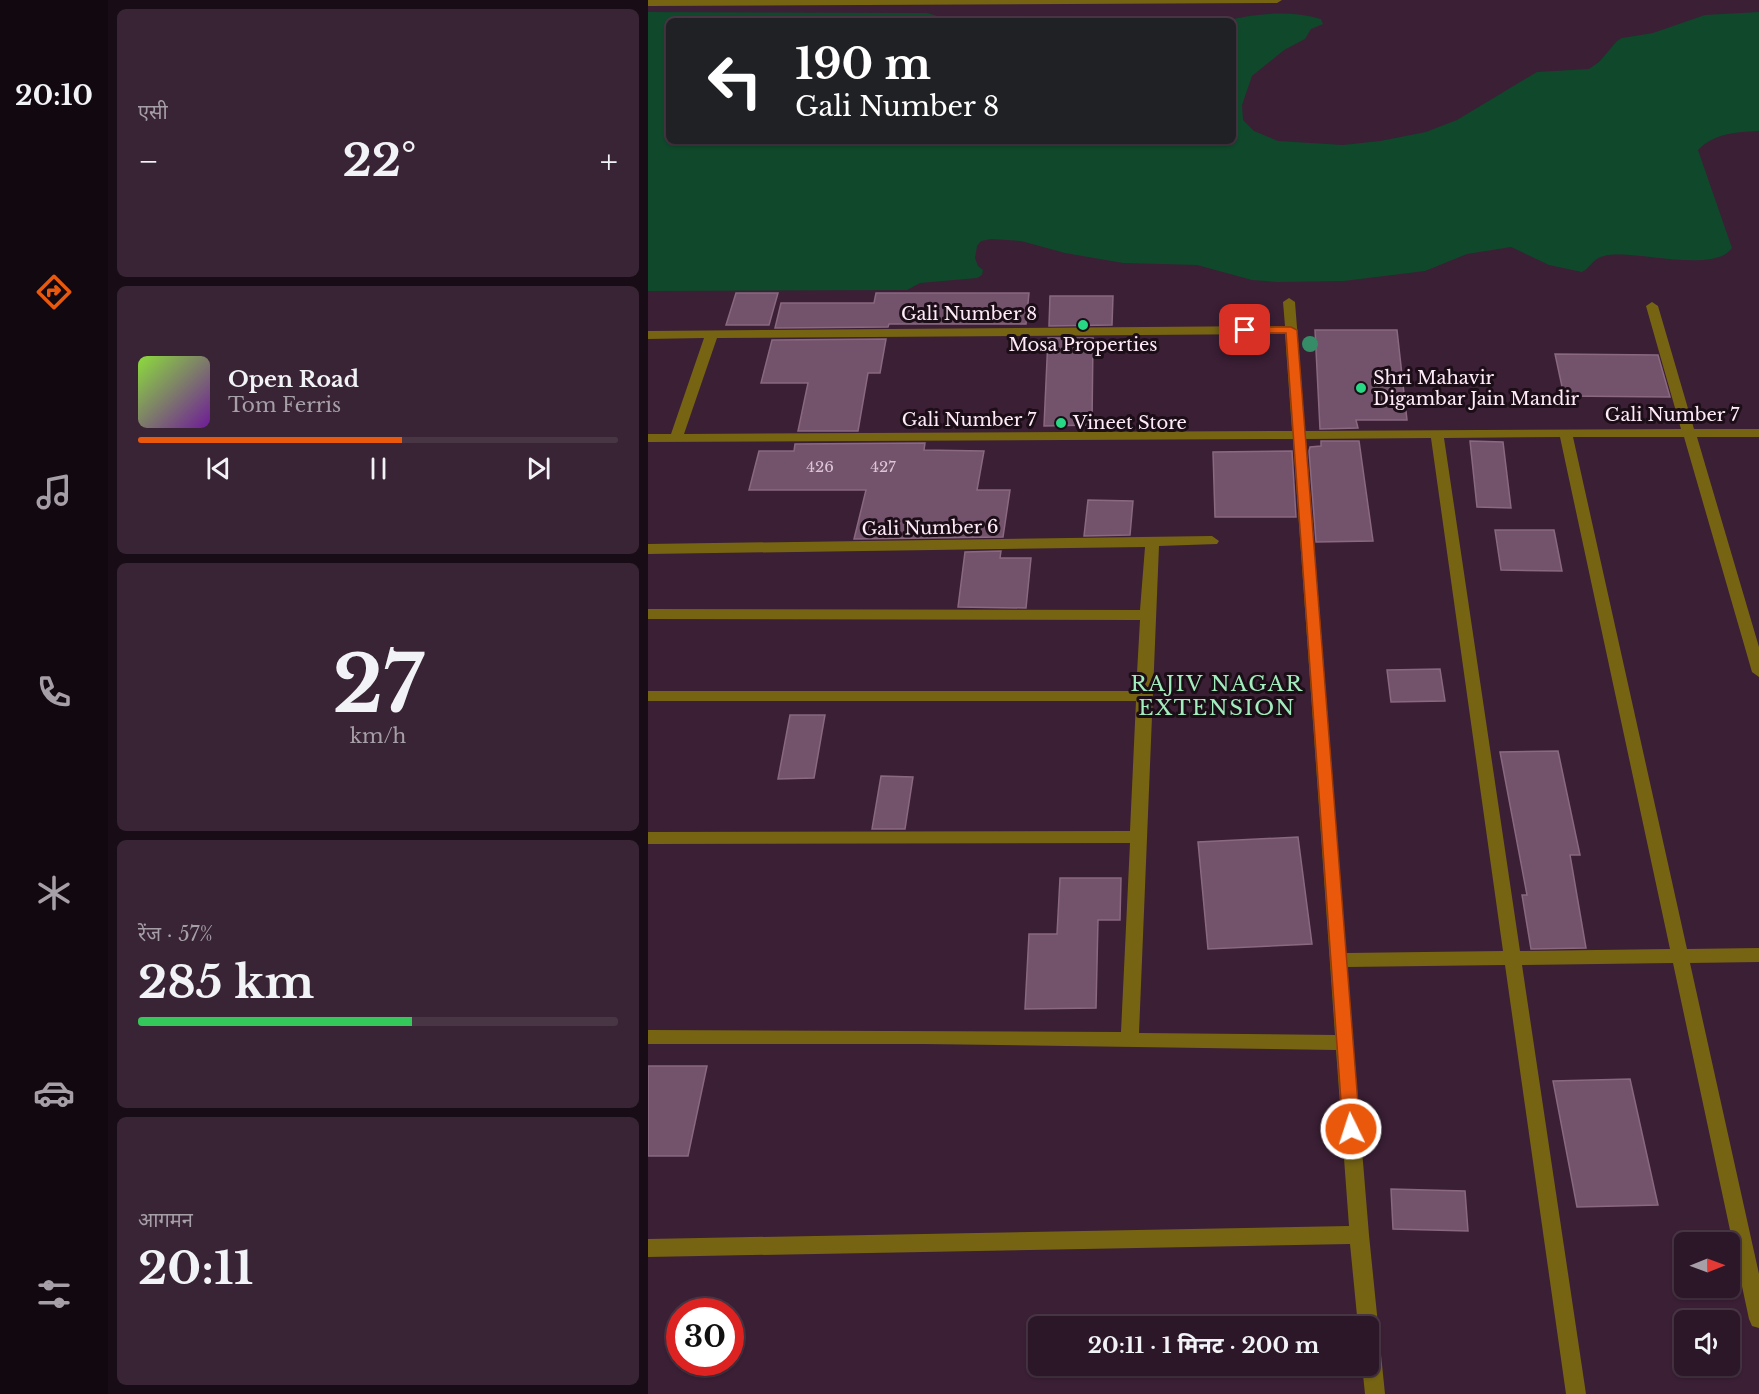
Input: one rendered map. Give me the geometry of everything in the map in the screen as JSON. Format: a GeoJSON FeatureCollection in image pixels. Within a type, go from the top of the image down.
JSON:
{"type":"FeatureCollection","features":[{"type":"Feature","properties":{"kind":"street"},"geometry":{"type":"LineString","coordinates":[[648,3],[1277,0]]}},
{"type":"Feature","properties":{"kind":"street"},"geometry":{"type":"LineString","coordinates":[[1289,302],[1359,1235],[1375,1394]]}},
{"type":"Feature","properties":{"kind":"street"},"geometry":{"type":"LineString","coordinates":[[1652,306],[1759,672]]}},
{"type":"Feature","properties":{"kind":"street","name":"Gali Number 8"},"geometry":{"type":"LineString","coordinates":[[648,335],[1291,330]]}},
{"type":"Feature","properties":{"kind":"street"},"geometry":{"type":"LineString","coordinates":[[676,438],[712,334]]}},
{"type":"Feature","properties":{"kind":"street"},"geometry":{"type":"LineString","coordinates":[[1437,433],[1576,1394]]}},
{"type":"Feature","properties":{"kind":"street","name":"Gali Number 7"},"geometry":{"type":"LineString","coordinates":[[648,438],[931,439],[1437,433],[1759,433]]}},
{"type":"Feature","properties":{"kind":"street"},"geometry":{"type":"LineString","coordinates":[[1566,433],[1759,1319]]}},
{"type":"Feature","properties":{"kind":"street","name":"Gali Number 6"},"geometry":{"type":"LineString","coordinates":[[648,549],[1212,542]]}},
{"type":"Feature","properties":{"kind":"street"},"geometry":{"type":"LineString","coordinates":[[1130,1039],[1147,615],[1152,543]]}},
{"type":"Feature","properties":{"kind":"street"},"geometry":{"type":"LineString","coordinates":[[648,614],[1147,615]]}},
{"type":"Feature","properties":{"kind":"street"},"geometry":{"type":"LineString","coordinates":[[648,696],[1144,696]]}},
{"type":"Feature","properties":{"kind":"street"},"geometry":{"type":"LineString","coordinates":[[648,838],[1138,837]]}},
{"type":"Feature","properties":{"kind":"street"},"geometry":{"type":"LineString","coordinates":[[1339,960],[1759,955]]}},
{"type":"Feature","properties":{"kind":"street"},"geometry":{"type":"LineString","coordinates":[[648,1037],[1130,1039],[1345,1043]]}},
{"type":"Feature","properties":{"kind":"street"},"geometry":{"type":"LineString","coordinates":[[648,1248],[1359,1235]]}},
{"type":"Feature","properties":{"kind":"green space"},"geometry":{"type":"Polygon","coordinates":[[[648,12],[927,13],[944,18],[666,18],[666,144],[1236,144],[1236,19],[1273,14],[1297,14],[1321,19],[1323,24],[1311,29],[1305,39],[1284,50],[1252,76],[1242,105],[1243,120],[1254,131],[1278,141],[1343,145],[1426,132],[1457,120],[1537,72],[1589,69],[1622,38],[1653,33],[1705,15],[1759,12],[1759,131],[1719,137],[1698,150],[1732,248],[1722,256],[1708,260],[1616,254],[1600,257],[1582,272],[1549,265],[1511,247],[1467,254],[1425,271],[1344,281],[1278,282],[1252,280],[1197,265],[1123,263],[1065,253],[1021,241],[991,239],[981,241],[977,246],[975,258],[978,266],[983,270],[982,275],[977,278],[920,283],[907,290],[648,291],[648,12]]]}},
{"type":"Feature","properties":{"kind":"building"},"geometry":{"type":"Polygon","coordinates":[[[736,293],[778,293],[769,325],[726,325],[736,293]]]}},
{"type":"Feature","properties":{"kind":"building"},"geometry":{"type":"Polygon","coordinates":[[[876,293],[1029,293],[1026,324],[889,324],[888,327],[775,328],[781,303],[874,303],[876,293]]]}},
{"type":"Feature","properties":{"kind":"building"},"geometry":{"type":"Polygon","coordinates":[[[1050,296],[1113,296],[1112,325],[1049,326],[1050,296]]]}},
{"type":"Feature","properties":{"kind":"building","name":"Shri Mahavir Digambar Jain Mandir"},"geometry":{"type":"Polygon","coordinates":[[[1315,330],[1397,330],[1407,420],[1356,420],[1358,428],[1320,429],[1315,330]]]}},
{"type":"Feature","properties":{"kind":"building"},"geometry":{"type":"Polygon","coordinates":[[[1048,338],[1093,338],[1092,425],[1044,426],[1048,338]]]}},
{"type":"Feature","properties":{"kind":"building"},"geometry":{"type":"Polygon","coordinates":[[[886,339],[880,373],[868,373],[858,431],[798,431],[808,383],[761,383],[772,340],[886,339]]]}},
{"type":"Feature","properties":{"kind":"building"},"geometry":{"type":"Polygon","coordinates":[[[1555,354],[1658,355],[1670,397],[1564,396],[1555,354]]]}},
{"type":"Feature","properties":{"kind":"building"},"geometry":{"type":"Polygon","coordinates":[[[1321,441],[1359,441],[1373,541],[1316,542],[1309,451],[1310,447],[1321,446],[1321,441]]]}},
{"type":"Feature","properties":{"kind":"building"},"geometry":{"type":"Polygon","coordinates":[[[1470,441],[1503,442],[1511,508],[1477,507],[1470,441]]]}},
{"type":"Feature","properties":{"kind":"building"},"geometry":{"type":"Polygon","coordinates":[[[925,443],[924,450],[984,451],[977,490],[1010,490],[1003,537],[854,539],[866,490],[749,490],[759,451],[794,451],[795,444],[925,443]]]}},
{"type":"Feature","properties":{"kind":"building"},"geometry":{"type":"Polygon","coordinates":[[[1292,451],[1296,517],[1215,517],[1213,452],[1292,451]]]}},
{"type":"Feature","properties":{"kind":"building"},"geometry":{"type":"Polygon","coordinates":[[[1088,500],[1133,501],[1130,535],[1084,536],[1088,500]]]}},
{"type":"Feature","properties":{"kind":"building"},"geometry":{"type":"Polygon","coordinates":[[[1495,530],[1554,530],[1562,571],[1501,570],[1495,530]]]}},
{"type":"Feature","properties":{"kind":"building"},"geometry":{"type":"Polygon","coordinates":[[[1001,551],[1000,558],[1031,558],[1026,608],[958,607],[965,552],[1001,551]]]}},
{"type":"Feature","properties":{"kind":"building"},"geometry":{"type":"Polygon","coordinates":[[[1440,669],[1445,701],[1391,702],[1387,670],[1440,669]]]}},
{"type":"Feature","properties":{"kind":"building"},"geometry":{"type":"Polygon","coordinates":[[[790,715],[825,715],[814,778],[778,779],[790,715]]]}},
{"type":"Feature","properties":{"kind":"building"},"geometry":{"type":"Polygon","coordinates":[[[1558,751],[1580,855],[1570,855],[1586,948],[1531,949],[1522,895],[1527,895],[1500,752],[1558,751]]]}},
{"type":"Feature","properties":{"kind":"building"},"geometry":{"type":"Polygon","coordinates":[[[881,776],[913,777],[905,829],[872,829],[881,776]]]}},
{"type":"Feature","properties":{"kind":"building"},"geometry":{"type":"Polygon","coordinates":[[[1298,837],[1312,944],[1208,949],[1198,842],[1298,837]]]}},
{"type":"Feature","properties":{"kind":"building"},"geometry":{"type":"Polygon","coordinates":[[[1060,878],[1121,878],[1120,920],[1098,920],[1096,1008],[1025,1009],[1029,934],[1057,934],[1060,878]]]}},
{"type":"Feature","properties":{"kind":"building"},"geometry":{"type":"Polygon","coordinates":[[[648,1066],[707,1066],[688,1156],[648,1156],[648,1066]]]}},
{"type":"Feature","properties":{"kind":"building"},"geometry":{"type":"Polygon","coordinates":[[[1630,1079],[1658,1205],[1577,1207],[1553,1081],[1630,1079]]]}},
{"type":"Feature","properties":{"kind":"building"},"geometry":{"type":"Polygon","coordinates":[[[1391,1189],[1465,1191],[1468,1231],[1393,1229],[1391,1189]]]}},
{"type":"Feature","properties":{"kind":"place","name":"Mosa Properties"},"geometry":{"type":"Point","coordinates":[1083,325]}},
{"type":"Feature","properties":{"kind":"place","name":"Shri Mahavir Digambar Jain Mandir"},"geometry":{"type":"Point","coordinates":[1361,388]}},
{"type":"Feature","properties":{"kind":"place","name":"Vineet Store"},"geometry":{"type":"Point","coordinates":[1061,423]}},
{"type":"Feature","properties":{"kind":"district","name":"RAJIV NAGAR EXTENSION"},"geometry":{"type":"Point","coordinates":[1217,696]}},
{"type":"Feature","properties":{"kind":"route"},"geometry":{"type":"LineString","coordinates":[[1245,330],[1291,330],[1351,1129]]}}]}
